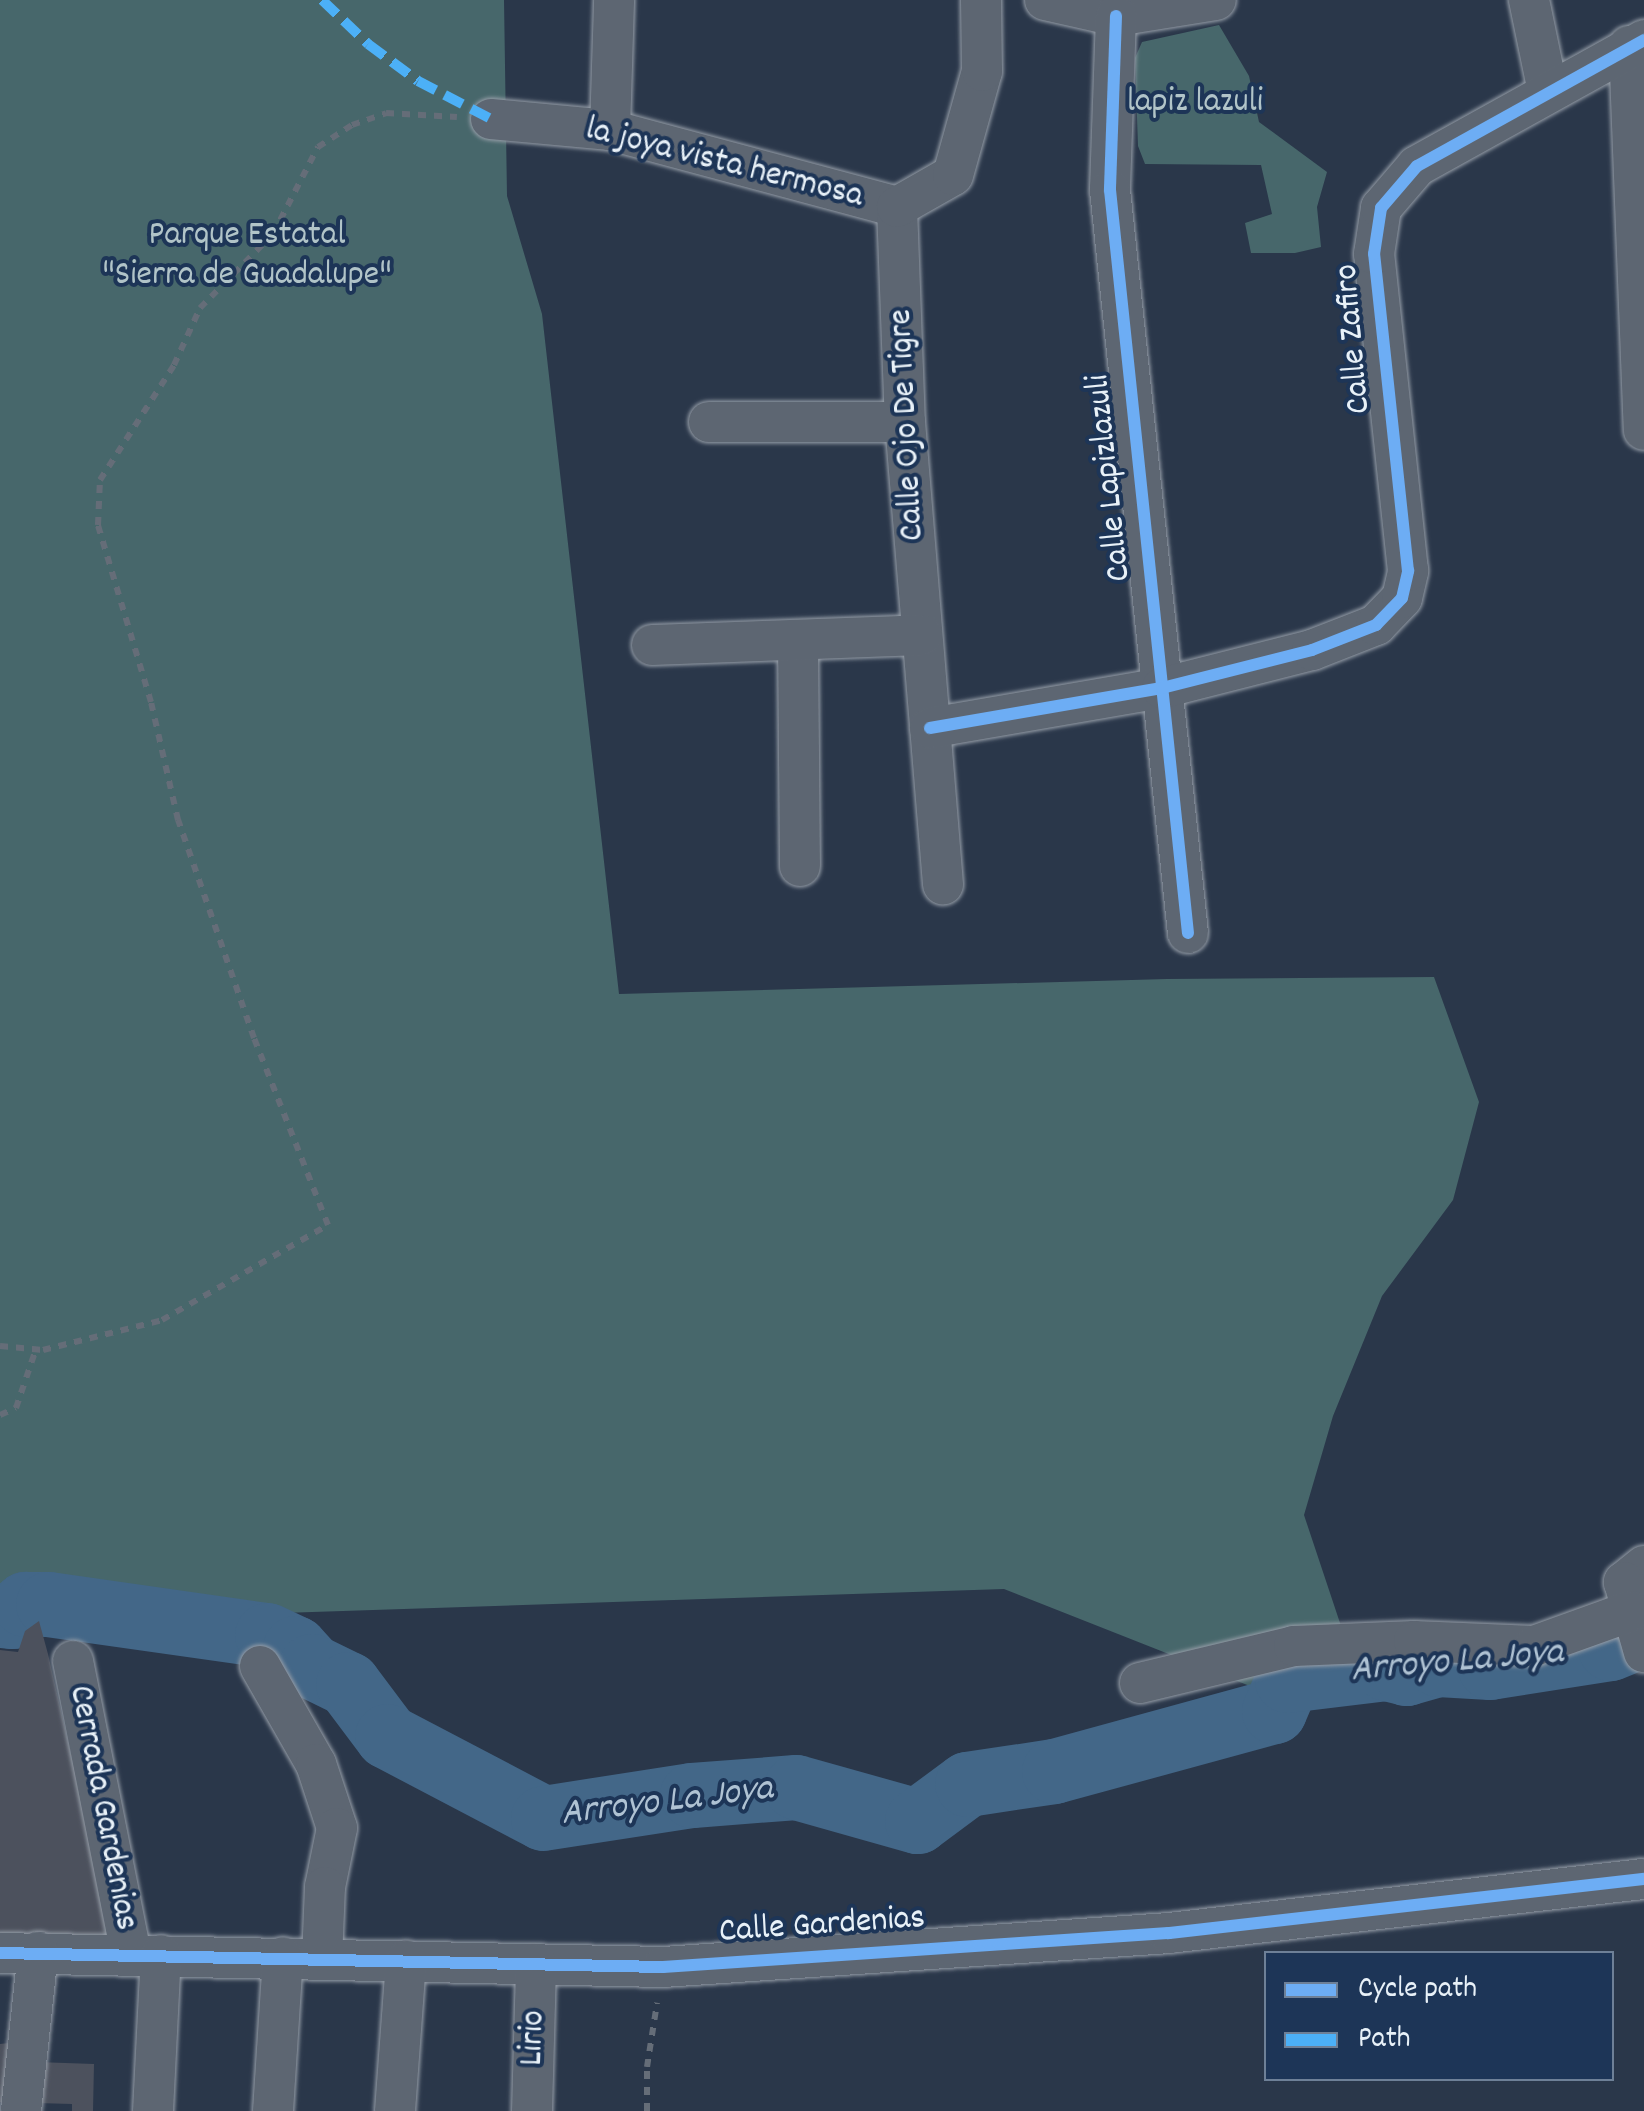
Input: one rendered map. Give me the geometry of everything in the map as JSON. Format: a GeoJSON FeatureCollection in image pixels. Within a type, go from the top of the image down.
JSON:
{"type":"FeatureCollection","features":[{"type":"Feature","properties":{"kind":"street"},"geometry":{"type":"LineString","coordinates":[[610,130],[614,0]]}},
{"type":"Feature","properties":{"kind":"street"},"geometry":{"type":"LineString","coordinates":[[898,207],[953,175],[982,71],[981,0]]}},
{"type":"Feature","properties":{"kind":"street"},"geometry":{"type":"LineString","coordinates":[[1045,0],[1116,16],[1216,0]]}},
{"type":"Feature","properties":{"kind":"street"},"geometry":{"type":"LineString","coordinates":[[1529,0],[1548,92]]}},
{"type":"Feature","properties":{"kind":"street","name":"Calle Lapizlazuli"},"geometry":{"type":"LineString","coordinates":[[1116,16],[1110,190],[1188,932]]}},
{"type":"Feature","properties":{"kind":"street"},"geometry":{"type":"LineString","coordinates":[[1636,43],[1644,430]]}},
{"type":"Feature","properties":{"kind":"street","name":"Calle Zafiro"},"geometry":{"type":"LineString","coordinates":[[1162,688],[1312,650],[1376,625],[1402,598],[1408,572],[1374,254],[1381,208],[1417,166],[1636,43]]}},
{"type":"Feature","properties":{"kind":"street","name":"la joya vista hermosa"},"geometry":{"type":"LineString","coordinates":[[491,119],[610,130],[898,207]]}},
{"type":"Feature","properties":{"kind":"street","name":"Calle Ojo De Tigre"},"geometry":{"type":"LineString","coordinates":[[898,207],[905,422],[943,884]]}},
{"type":"Feature","properties":{"kind":"street"},"geometry":{"type":"LineString","coordinates":[[708,422],[905,422]]}},
{"type":"Feature","properties":{"kind":"street"},"geometry":{"type":"LineString","coordinates":[[652,645],[922,635]]}},
{"type":"Feature","properties":{"kind":"street"},"geometry":{"type":"LineString","coordinates":[[798,640],[800,866]]}},
{"type":"Feature","properties":{"kind":"street"},"geometry":{"type":"LineString","coordinates":[[930,728],[1162,688]]}},
{"type":"Feature","properties":{"kind":"street"},"geometry":{"type":"LineString","coordinates":[[1140,1683],[1294,1646],[1414,1640],[1534,1646],[1637,1633],[1624,1582],[1644,1566]]}},
{"type":"Feature","properties":{"kind":"street","name":"Cerrada Gardenias"},"geometry":{"type":"LineString","coordinates":[[73,1661],[146,1955],[152,2111]]}},
{"type":"Feature","properties":{"kind":"street"},"geometry":{"type":"LineString","coordinates":[[260,1666],[316,1764],[337,1828],[325,1887],[303,1958],[273,2111]]}},
{"type":"Feature","properties":{"kind":"street","name":"Calle Gardenias"},"geometry":{"type":"LineString","coordinates":[[19,1952],[663,1967],[1168,1933],[1644,1878]]}},
{"type":"Feature","properties":{"kind":"street"},"geometry":{"type":"LineString","coordinates":[[19,1952],[21,2111]]}},
{"type":"Feature","properties":{"kind":"street"},"geometry":{"type":"LineString","coordinates":[[394,2111],[406,1960]]}},
{"type":"Feature","properties":{"kind":"street","name":"Lirio"},"geometry":{"type":"LineString","coordinates":[[532,2111],[536,1964]]}},
{"type":"Feature","properties":{"kind":"path"},"geometry":{"type":"LineString","coordinates":[[0,1346],[36,1349],[162,1320],[328,1225],[254,1038],[178,820],[151,702],[98,525],[100,480],[174,364],[200,308],[273,234],[318,147],[352,124],[386,114],[491,119]]}},
{"type":"Feature","properties":{"kind":"path"},"geometry":{"type":"LineString","coordinates":[[0,1415],[16,1408],[36,1349]]}},
{"type":"Feature","properties":{"kind":"path"},"geometry":{"type":"LineString","coordinates":[[647,2111],[647,2067],[663,1967]]}},
{"type":"Feature","properties":{"kind":"green space","name":"Parque Estatal \"Sierra de Guadalupe\""},"geometry":{"type":"Polygon","coordinates":[[[0,0],[504,0],[507,196],[542,314],[619,994],[1167,979],[1434,977],[1479,1102],[1453,1200],[1382,1296],[1333,1416],[1304,1515],[1357,1674],[1280,1698],[1004,1589],[282,1613],[218,1601],[0,1586],[0,0]]]}},
{"type":"Feature","properties":{"kind":"green space","name":"lapiz lazuli"},"geometry":{"type":"Polygon","coordinates":[[[1219,25],[1249,76],[1259,122],[1327,172],[1317,207],[1321,247],[1295,253],[1251,253],[1245,223],[1272,214],[1261,165],[1145,164],[1138,146],[1135,58],[1142,42],[1219,25]]]}},
{"type":"Feature","properties":{"kind":"building"},"geometry":{"type":"Polygon","coordinates":[[[39,1621],[112,1935],[0,1936],[0,1650],[18,1652],[25,1631],[39,1621]]]}},
{"type":"Feature","properties":{"kind":"building"},"geometry":{"type":"Polygon","coordinates":[[[18,2042],[12,2104],[0,2102],[0,2044],[18,2042]]]}},
{"type":"Feature","properties":{"kind":"building"},"geometry":{"type":"Polygon","coordinates":[[[37,2062],[94,2064],[93,2111],[72,2111],[72,2104],[36,2103],[37,2062]]]}},
{"type":"Feature","properties":{"kind":"waterway","name":"Arroyo La Joya"},"geometry":{"type":"LineString","coordinates":[[0,1615],[12,1616],[25,1604],[48,1604],[267,1635],[295,1648],[311,1666],[348,1684],[387,1736],[543,1818],[692,1795],[796,1787],[917,1821],[967,1784],[1054,1771],[1274,1711],[1287,1680],[1386,1668],[1406,1673],[1438,1664],[1490,1667],[1610,1648],[1644,1634]]}},
{"type":"Feature","properties":{"kind":"marked path"},"geometry":{"type":"LineString","coordinates":[[322,0],[368,44],[418,81],[491,119]]}},
{"type":"Feature","properties":{"kind":"cycle path"},"geometry":{"type":"LineString","coordinates":[[1116,16],[1110,190],[1188,933]]}},
{"type":"Feature","properties":{"kind":"cycle path"},"geometry":{"type":"LineString","coordinates":[[930,728],[1162,688],[1312,650],[1376,625],[1402,598],[1408,571],[1374,254],[1381,208],[1417,166],[1644,40]]}},
{"type":"Feature","properties":{"kind":"cycle path"},"geometry":{"type":"LineString","coordinates":[[0,1953],[663,1967],[1169,1933],[1644,1879]]}}]}
